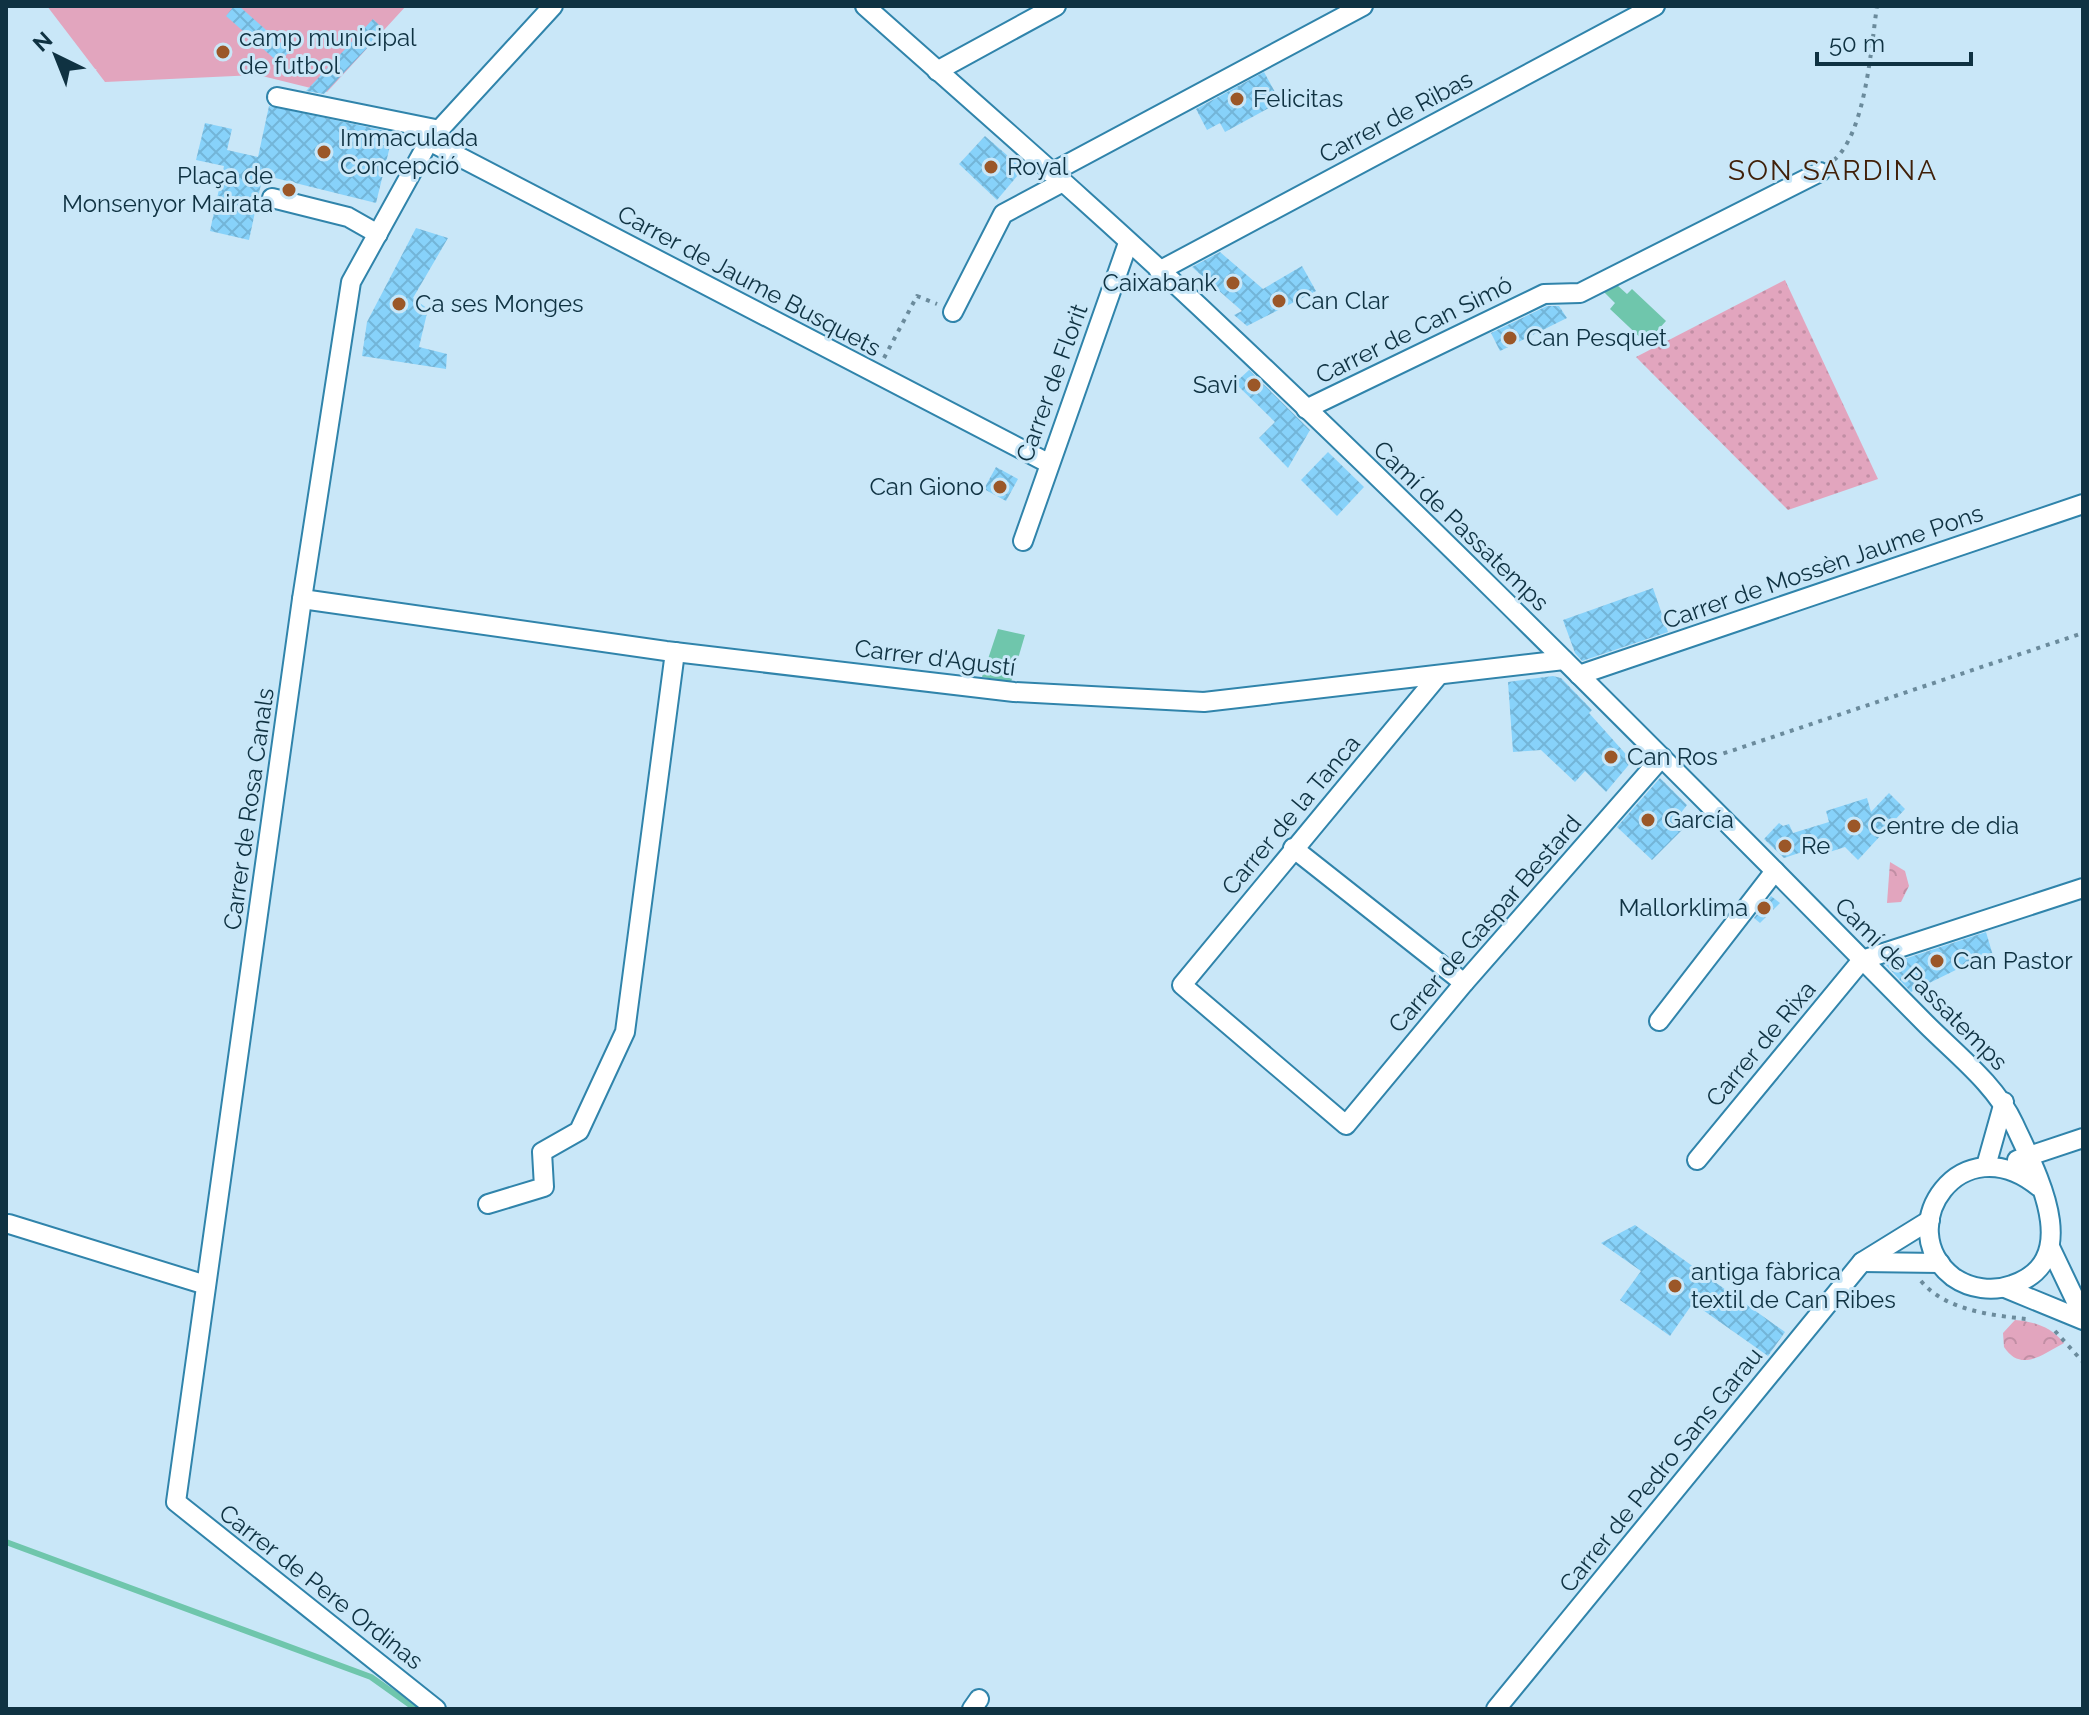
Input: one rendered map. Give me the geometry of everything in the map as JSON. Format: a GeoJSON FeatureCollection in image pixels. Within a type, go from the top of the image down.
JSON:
{"type":"FeatureCollection","features":[{"type":"Feature","properties":{"kind":"street","name":"Carrer de Rosa Canals"},"geometry":{"type":"LineString","coordinates":[[176,1502],[302,599],[351,282],[434,135],[553,6]]}},
{"type":"Feature","properties":{"kind":"street"},"geometry":{"type":"LineString","coordinates":[[937,71],[1056,6]]}},
{"type":"Feature","properties":{"kind":"street"},"geometry":{"type":"LineString","coordinates":[[953,312],[1003,214],[1056,178],[1363,6]]}},
{"type":"Feature","properties":{"kind":"street","name":"Carrer de Ribas"},"geometry":{"type":"LineString","coordinates":[[1159,271],[1655,6]]}},
{"type":"Feature","properties":{"kind":"street","name":"Camí de Passatemps"},"geometry":{"type":"LineString","coordinates":[[866,7],[1159,271],[1306,409],[1564,660],[2004,1102]]}},
{"type":"Feature","properties":{"kind":"street","name":"Carrer de Jaume Busquets"},"geometry":{"type":"LineString","coordinates":[[277,97],[434,135],[876,374],[1048,463]]}},
{"type":"Feature","properties":{"kind":"street","name":"Carrer de Can Simó"},"geometry":{"type":"LineString","coordinates":[[1306,409],[1544,294],[1580,293],[1820,172]]}},
{"type":"Feature","properties":{"kind":"street"},"geometry":{"type":"LineString","coordinates":[[272,198],[348,217],[378,234]]}},
{"type":"Feature","properties":{"kind":"street","name":"Carrer de Florit"},"geometry":{"type":"LineString","coordinates":[[1023,541],[1128,243]]}},
{"type":"Feature","properties":{"kind":"street","name":"Carrer de Mossèn Jaume Pons"},"geometry":{"type":"LineString","coordinates":[[1579,675],[2083,504]]}},
{"type":"Feature","properties":{"kind":"street","name":"Carrer d'Agustí"},"geometry":{"type":"LineString","coordinates":[[302,599],[675,652],[1014,692],[1204,702],[1564,660]]}},
{"type":"Feature","properties":{"kind":"street"},"geometry":{"type":"LineString","coordinates":[[488,1204],[544,1187],[542,1152],[579,1131],[625,1032],[675,652]]}},
{"type":"Feature","properties":{"kind":"street","name":"Carrer de la Tanca"},"geometry":{"type":"LineString","coordinates":[[1346,1125],[1182,985],[1438,676]]}},
{"type":"Feature","properties":{"kind":"street","name":"Carrer de Gaspar Bestard"},"geometry":{"type":"LineString","coordinates":[[1346,1125],[1464,983],[1668,764]]}},
{"type":"Feature","properties":{"kind":"street"},"geometry":{"type":"LineString","coordinates":[[1293,848],[1464,983]]}},
{"type":"Feature","properties":{"kind":"street"},"geometry":{"type":"LineString","coordinates":[[1659,1021],[1775,871]]}},
{"type":"Feature","properties":{"kind":"street"},"geometry":{"type":"LineString","coordinates":[[1862,960],[2083,888]]}},
{"type":"Feature","properties":{"kind":"street","name":"Carrer de Rixa"},"geometry":{"type":"LineString","coordinates":[[1697,1160],[1862,960]]}},
{"type":"Feature","properties":{"kind":"street"},"geometry":{"type":"LineString","coordinates":[[2004,1102],[2049,1206],[2053,1226],[2050,1247],[2033,1273],[2005,1288]]}},
{"type":"Feature","properties":{"kind":"street"},"geometry":{"type":"LineString","coordinates":[[1993,1166],[2004,1102]]}},
{"type":"Feature","properties":{"kind":"street"},"geometry":{"type":"LineString","coordinates":[[2083,1138],[2029,1156],[1966,1171],[1948,1183],[1936,1200],[1930,1220],[1933,1249],[1940,1263],[1969,1285],[2005,1288],[2083,1318]]}},
{"type":"Feature","properties":{"kind":"street"},"geometry":{"type":"LineString","coordinates":[[1993,1166],[2023,1174],[2039,1187]]}},
{"type":"Feature","properties":{"kind":"street","name":"Carrer de Pedro Sans Garau"},"geometry":{"type":"LineString","coordinates":[[1496,1709],[1862,1262],[1930,1220]]}},
{"type":"Feature","properties":{"kind":"street"},"geometry":{"type":"LineString","coordinates":[[9,1224],[206,1285]]}},
{"type":"Feature","properties":{"kind":"street"},"geometry":{"type":"LineString","coordinates":[[2050,1247],[2083,1318]]}},
{"type":"Feature","properties":{"kind":"street"},"geometry":{"type":"LineString","coordinates":[[1862,1262],[1940,1263]]}},
{"type":"Feature","properties":{"kind":"street","name":"Carrer de Pere Ordinas"},"geometry":{"type":"LineString","coordinates":[[176,1502],[436,1709]]}},
{"type":"Feature","properties":{"kind":"path"},"geometry":{"type":"LineString","coordinates":[[1820,172],[1842,153],[1858,117],[1877,6]]}},
{"type":"Feature","properties":{"kind":"path"},"geometry":{"type":"LineString","coordinates":[[876,374],[917,296],[953,312]]}},
{"type":"Feature","properties":{"kind":"path"},"geometry":{"type":"LineString","coordinates":[[1668,764],[2083,633]]}},
{"type":"Feature","properties":{"kind":"green space","name":"camp municipal de futbol"},"geometry":{"type":"Polygon","coordinates":[[[47,6],[406,6],[327,92],[258,75],[105,82],[47,6]]]}},
{"type":"Feature","properties":{"kind":"green space"},"geometry":{"type":"Polygon","coordinates":[[[1785,280],[1878,479],[1788,510],[1636,357],[1785,280]]]}},
{"type":"Feature","properties":{"kind":"green space"},"geometry":{"type":"Polygon","coordinates":[[[1890,862],[1905,871],[1909,886],[1901,902],[1887,903],[1890,862]]]}},
{"type":"Feature","properties":{"kind":"green space"},"geometry":{"type":"Polygon","coordinates":[[[2015,1320],[2042,1326],[2064,1343],[2032,1359],[2018,1359],[2004,1347],[2003,1333],[2015,1320]]]}},
{"type":"Feature","properties":{"kind":"shaded area"},"geometry":{"type":"Polygon","coordinates":[[[1617,285],[1627,294],[1632,289],[1666,321],[1646,343],[1610,309],[1615,303],[1603,291],[1617,285]]]}},
{"type":"Feature","properties":{"kind":"shaded area"},"geometry":{"type":"Polygon","coordinates":[[[998,629],[1025,635],[1011,682],[982,677],[998,629]]]}},
{"type":"Feature","properties":{"kind":"building"},"geometry":{"type":"Polygon","coordinates":[[[234,6],[239,6],[290,51],[279,63],[226,16],[234,6]]]}},
{"type":"Feature","properties":{"kind":"building"},"geometry":{"type":"Polygon","coordinates":[[[373,19],[384,30],[324,94],[306,91],[373,19]]]}},
{"type":"Feature","properties":{"kind":"building","name":"Felicitas"},"geometry":{"type":"Polygon","coordinates":[[[1264,72],[1275,92],[1271,94],[1276,104],[1225,132],[1220,123],[1207,130],[1196,109],[1264,72]]]}},
{"type":"Feature","properties":{"kind":"building","name":"Immaculada Concepció"},"geometry":{"type":"Polygon","coordinates":[[[269,106],[386,131],[383,145],[390,146],[376,203],[263,175],[249,240],[210,231],[224,166],[196,160],[205,123],[232,129],[227,150],[258,157],[269,106]]]}},
{"type":"Feature","properties":{"kind":"building","name":"Royal"},"geometry":{"type":"Polygon","coordinates":[[[985,136],[1023,169],[997,200],[959,164],[985,136]]]}},
{"type":"Feature","properties":{"kind":"building","name":"Ca ses Monges"},"geometry":{"type":"Polygon","coordinates":[[[416,228],[448,238],[413,298],[428,309],[419,347],[447,354],[446,369],[362,356],[367,322],[416,228]]]}},
{"type":"Feature","properties":{"kind":"building","name":"Caixabank"},"geometry":{"type":"Polygon","coordinates":[[[1220,252],[1263,289],[1302,266],[1316,291],[1247,326],[1234,315],[1242,311],[1192,267],[1220,252]]]}},
{"type":"Feature","properties":{"kind":"building","name":"Can Pesquet"},"geometry":{"type":"Polygon","coordinates":[[[1547,306],[1559,306],[1567,318],[1500,351],[1491,333],[1547,306]]]}},
{"type":"Feature","properties":{"kind":"building"},"geometry":{"type":"Polygon","coordinates":[[[1249,370],[1310,430],[1288,468],[1259,438],[1275,422],[1235,383],[1249,370]]]}},
{"type":"Feature","properties":{"kind":"building"},"geometry":{"type":"Polygon","coordinates":[[[1328,452],[1364,487],[1337,516],[1301,480],[1328,452]]]}},
{"type":"Feature","properties":{"kind":"building","name":"Can Giono"},"geometry":{"type":"Polygon","coordinates":[[[996,467],[1018,479],[1006,501],[984,489],[996,467]]]}},
{"type":"Feature","properties":{"kind":"building"},"geometry":{"type":"Polygon","coordinates":[[[1653,588],[1668,632],[1582,661],[1575,653],[1563,620],[1653,588]]]}},
{"type":"Feature","properties":{"kind":"building"},"geometry":{"type":"Polygon","coordinates":[[[1553,676],[1561,678],[1592,710],[1589,713],[1632,761],[1606,792],[1585,771],[1575,782],[1541,750],[1513,752],[1508,682],[1553,676]]]}},
{"type":"Feature","properties":{"kind":"building","name":"García"},"geometry":{"type":"Polygon","coordinates":[[[1660,778],[1687,805],[1680,814],[1689,823],[1652,860],[1617,827],[1660,778]]]}},
{"type":"Feature","properties":{"kind":"building","name":"Centre de dia"},"geometry":{"type":"Polygon","coordinates":[[[1889,793],[1905,809],[1858,860],[1845,847],[1817,856],[1814,848],[1784,858],[1764,839],[1779,823],[1783,826],[1789,824],[1793,833],[1829,822],[1826,811],[1867,798],[1871,812],[1889,793]]]}},
{"type":"Feature","properties":{"kind":"building"},"geometry":{"type":"Polygon","coordinates":[[[1771,896],[1780,903],[1760,923],[1754,918],[1771,896]]]}},
{"type":"Feature","properties":{"kind":"building","name":"Can Pastor"},"geometry":{"type":"Polygon","coordinates":[[[1986,932],[1994,959],[1976,969],[1972,962],[1911,992],[1886,965],[1986,932]]]}},
{"type":"Feature","properties":{"kind":"building","name":"antiga fàbrica textil de Can Ribes"},"geometry":{"type":"Polygon","coordinates":[[[1635,1225],[1785,1332],[1768,1356],[1693,1303],[1670,1336],[1620,1300],[1641,1271],[1601,1243],[1635,1225]]]}},
{"type":"Feature","properties":{"kind":"waterway"},"geometry":{"type":"LineString","coordinates":[[6,1542],[371,1677],[416,1709]]}},
{"type":"Feature","properties":{"kind":"place","name":"camp municipal de futbol"},"geometry":{"type":"Point","coordinates":[223,52]}},
{"type":"Feature","properties":{"kind":"place","name":"Felicitas"},"geometry":{"type":"Point","coordinates":[1237,99]}},
{"type":"Feature","properties":{"kind":"place","name":"Immaculada Concepció"},"geometry":{"type":"Point","coordinates":[324,152]}},
{"type":"Feature","properties":{"kind":"place","name":"Royal"},"geometry":{"type":"Point","coordinates":[991,167]}},
{"type":"Feature","properties":{"kind":"place","name":"Plaça de Monsenyor Mairata"},"geometry":{"type":"Point","coordinates":[289,190]}},
{"type":"Feature","properties":{"kind":"place","name":"Caixabank"},"geometry":{"type":"Point","coordinates":[1233,283]}},
{"type":"Feature","properties":{"kind":"place","name":"Can Clar"},"geometry":{"type":"Point","coordinates":[1279,301]}},
{"type":"Feature","properties":{"kind":"place","name":"Ca ses Monges"},"geometry":{"type":"Point","coordinates":[399,304]}},
{"type":"Feature","properties":{"kind":"place","name":"Can Pesquet"},"geometry":{"type":"Point","coordinates":[1510,338]}},
{"type":"Feature","properties":{"kind":"place","name":"Savi"},"geometry":{"type":"Point","coordinates":[1254,385]}},
{"type":"Feature","properties":{"kind":"place","name":"Can Giono"},"geometry":{"type":"Point","coordinates":[1000,487]}},
{"type":"Feature","properties":{"kind":"place","name":"Can Ros"},"geometry":{"type":"Point","coordinates":[1611,757]}},
{"type":"Feature","properties":{"kind":"place","name":"García"},"geometry":{"type":"Point","coordinates":[1648,820]}},
{"type":"Feature","properties":{"kind":"place","name":"Centre de dia"},"geometry":{"type":"Point","coordinates":[1854,826]}},
{"type":"Feature","properties":{"kind":"place","name":"Re"},"geometry":{"type":"Point","coordinates":[1785,846]}},
{"type":"Feature","properties":{"kind":"place","name":"Mallorklima"},"geometry":{"type":"Point","coordinates":[1764,908]}},
{"type":"Feature","properties":{"kind":"place","name":"Can Pastor"},"geometry":{"type":"Point","coordinates":[1937,961]}},
{"type":"Feature","properties":{"kind":"place","name":"antiga fàbrica textil de Can Ribes"},"geometry":{"type":"Point","coordinates":[1675,1286]}},
{"type":"Feature","properties":{"kind":"district","name":"SON SARDINA"},"geometry":{"type":"Point","coordinates":[1833,170]}}]}
